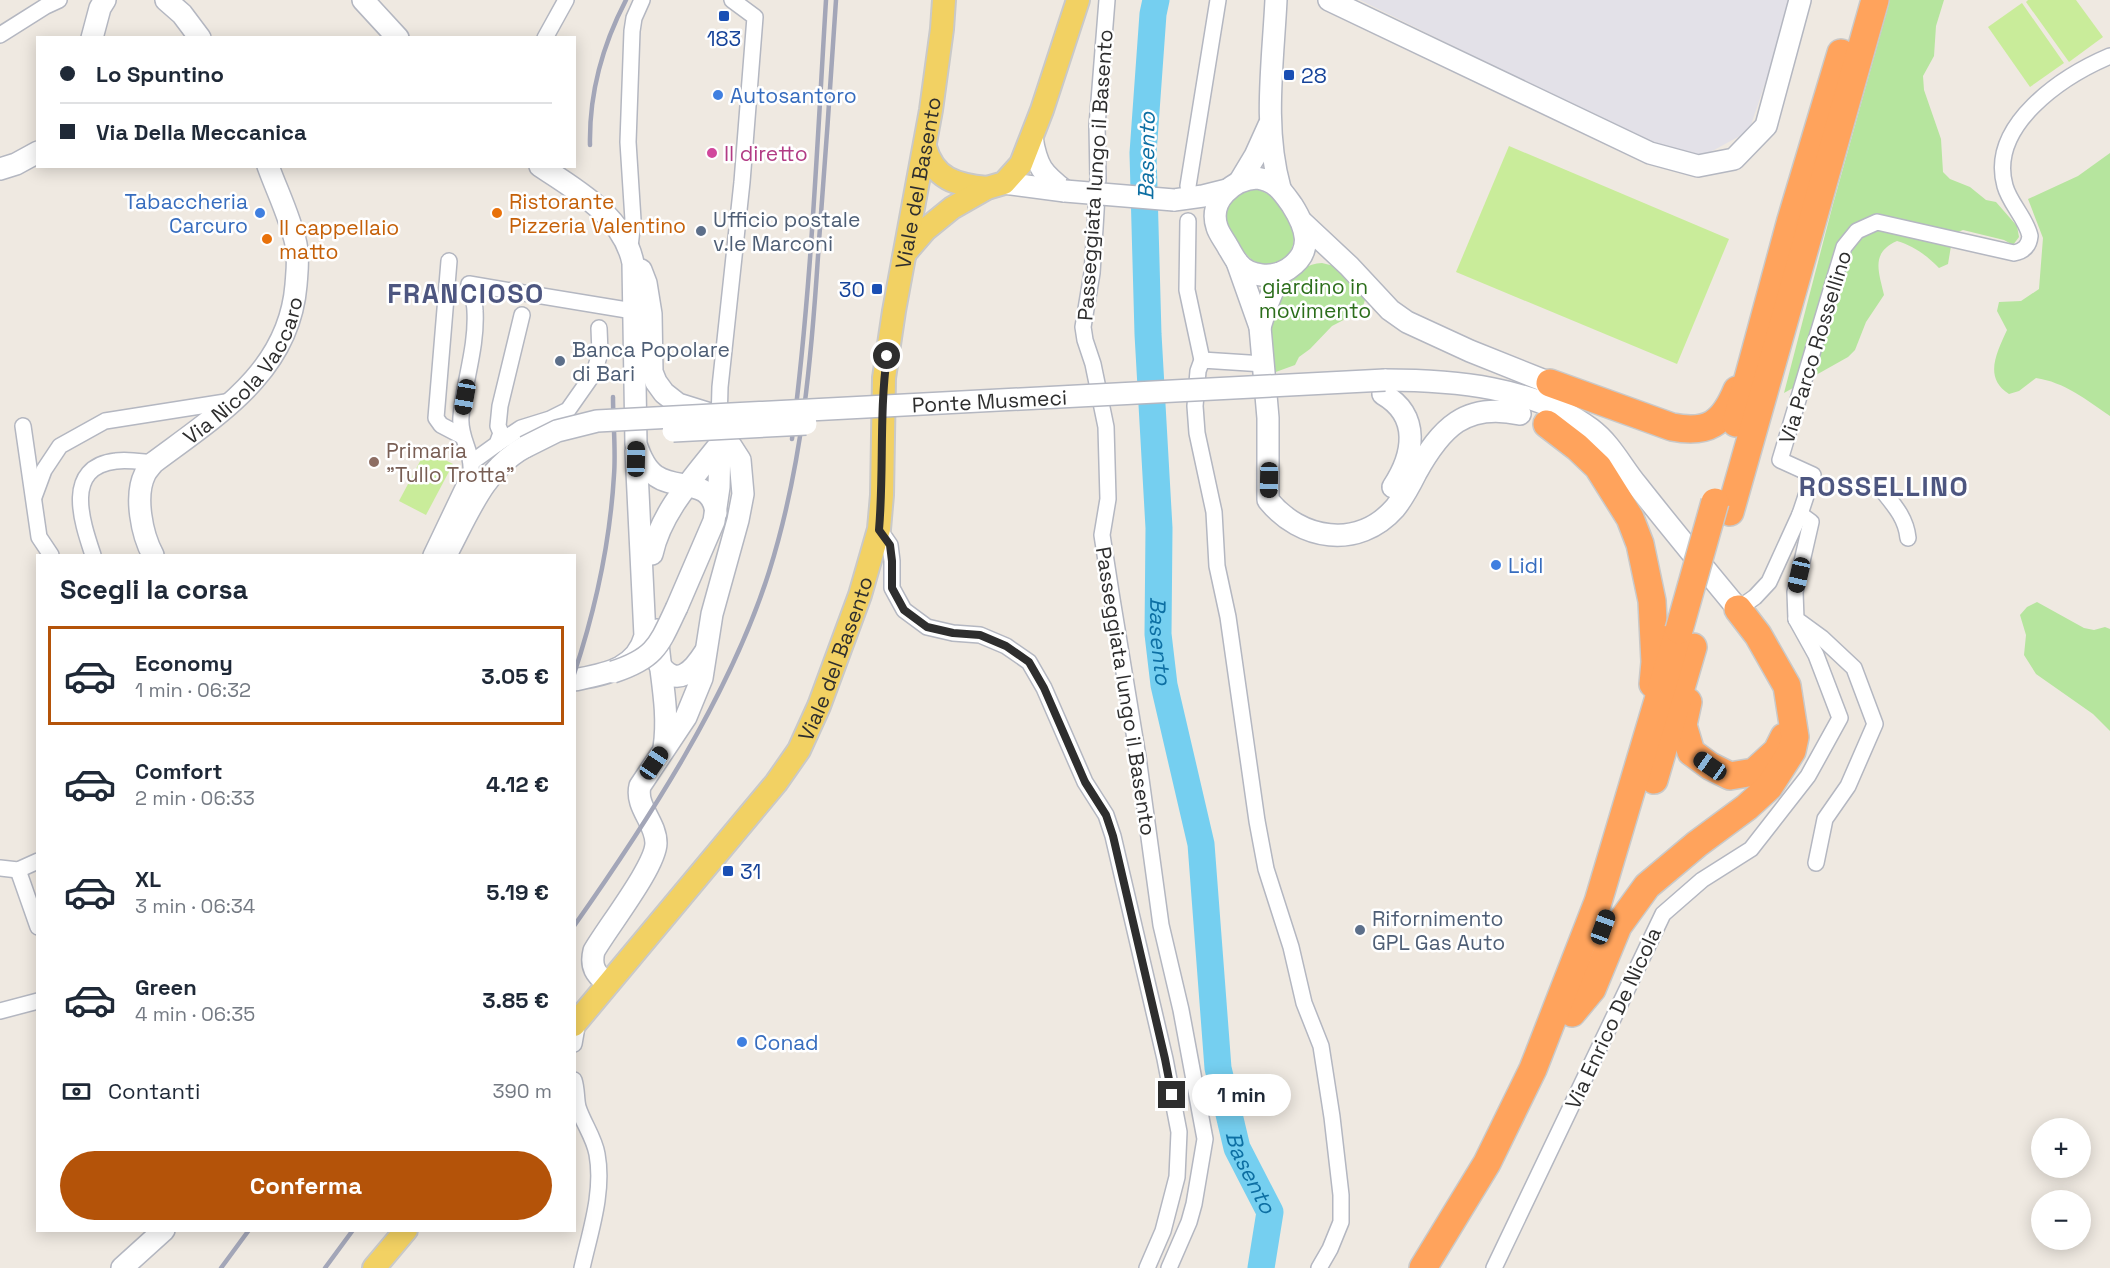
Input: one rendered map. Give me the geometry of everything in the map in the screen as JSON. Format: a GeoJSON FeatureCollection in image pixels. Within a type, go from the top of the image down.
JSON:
{"type":"FeatureCollection","features":[{"type":"Feature","properties":{"kind":"highway"},"geometry":{"type":"LineString","coordinates":[[1722,507],[1757,345],[1856,0]]}},
{"type":"Feature","properties":{"kind":"highway"},"geometry":{"type":"LineString","coordinates":[[1423,1268],[1487,1163],[1533,1069],[1598,902],[1649,736],[1687,635],[1722,507],[1875,0]]}},
{"type":"Feature","properties":{"kind":"highway"},"geometry":{"type":"LineString","coordinates":[[1547,403],[1672,428],[1701,430],[1716,422],[1726,412],[1757,345]]}},
{"type":"Feature","properties":{"kind":"highway"},"geometry":{"type":"LineString","coordinates":[[1547,403],[1577,447],[1598,467],[1630,518],[1640,544],[1652,601],[1655,662],[1649,736]]}},
{"type":"Feature","properties":{"kind":"highway"},"geometry":{"type":"LineString","coordinates":[[1572,1013],[1592,989],[1618,926],[1647,886],[1769,787],[1792,751],[1795,737],[1787,686],[1758,635],[1738,609]]}},
{"type":"Feature","properties":{"kind":"highway"},"geometry":{"type":"LineString","coordinates":[[1439,1268],[1504,1161],[1558,1052],[1641,820],[1686,676],[1687,635]]}},
{"type":"Feature","properties":{"kind":"highway"},"geometry":{"type":"LineString","coordinates":[[1686,676],[1691,689],[1683,725],[1691,752],[1710,766],[1730,776],[1754,772],[1777,751],[1793,719]]}},
{"type":"Feature","properties":{"kind":"main road","name":"Viale del Basento"},"geometry":{"type":"LineString","coordinates":[[576,1023],[776,783],[799,750],[838,658],[860,596],[879,530],[882,495],[884,378],[925,147],[944,0]]}},
{"type":"Feature","properties":{"kind":"main road"},"geometry":{"type":"LineString","coordinates":[[905,253],[952,208],[995,185],[1021,164],[1032,138],[1078,0]]}},
{"type":"Feature","properties":{"kind":"main road"},"geometry":{"type":"LineString","coordinates":[[925,147],[929,162],[948,179],[959,184],[995,185]]}},
{"type":"Feature","properties":{"kind":"main road"},"geometry":{"type":"LineString","coordinates":[[374,1268],[404,1232]]}},
{"type":"Feature","properties":{"kind":"street"},"geometry":{"type":"LineString","coordinates":[[0,35],[59,0]]}},
{"type":"Feature","properties":{"kind":"street"},"geometry":{"type":"LineString","coordinates":[[93,36],[100,8],[105,0]]}},
{"type":"Feature","properties":{"kind":"street"},"geometry":{"type":"LineString","coordinates":[[166,0],[182,15],[198,36]]}},
{"type":"Feature","properties":{"kind":"street"},"geometry":{"type":"LineString","coordinates":[[363,0],[396,36]]}},
{"type":"Feature","properties":{"kind":"street"},"geometry":{"type":"LineString","coordinates":[[546,36],[566,0]]}},
{"type":"Feature","properties":{"kind":"street"},"geometry":{"type":"LineString","coordinates":[[613,672],[635,656],[645,636],[636,444],[633,262],[630,248],[633,220],[628,142],[632,31],[634,18],[642,0]]}},
{"type":"Feature","properties":{"kind":"street"},"geometry":{"type":"LineString","coordinates":[[576,680],[613,672],[639,662],[661,642],[711,530],[716,510],[720,444],[715,408],[742,182],[755,17],[732,0]]}},
{"type":"Feature","properties":{"kind":"street","name":"Passeggiata lungo il Basento"},"geometry":{"type":"LineString","coordinates":[[1107,0],[1097,126],[1098,178],[1092,273],[1083,327],[1094,364],[1106,427],[1108,499],[1102,535],[1138,757],[1161,925],[1181,1010],[1205,1139],[1189,1222],[1169,1268]]}},
{"type":"Feature","properties":{"kind":"street"},"geometry":{"type":"LineString","coordinates":[[1181,193],[1218,0]]}},
{"type":"Feature","properties":{"kind":"street"},"geometry":{"type":"LineString","coordinates":[[1276,0],[1270,122],[1275,171],[1280,188],[1303,223],[1349,266],[1390,310],[1407,322],[1470,351],[1547,403],[1632,479],[1738,609],[1755,597],[1768,582],[1800,514],[1811,522],[1795,592],[1796,619],[1822,638],[1854,668],[1875,724],[1848,786],[1825,819],[1815,863]]}},
{"type":"Feature","properties":{"kind":"street"},"geometry":{"type":"LineString","coordinates":[[1329,0],[1650,153],[1698,166],[1734,159],[1766,126],[1800,0]]}},
{"type":"Feature","properties":{"kind":"street","name":"Via Parco Rossellino"},"geometry":{"type":"LineString","coordinates":[[1800,514],[1813,475],[1780,460],[1844,247],[1857,231],[1877,222],[2009,252],[2019,252],[2024,249],[2030,241],[2030,236],[2005,188],[2002,167],[2006,148],[2017,125],[2036,102],[2069,78],[2110,56]]}},
{"type":"Feature","properties":{"kind":"street"},"geometry":{"type":"LineString","coordinates":[[1217,227],[1216,211],[1255,156],[1270,122]]}},
{"type":"Feature","properties":{"kind":"street"},"geometry":{"type":"LineString","coordinates":[[1032,138],[1036,159],[1047,177],[1065,191]]}},
{"type":"Feature","properties":{"kind":"street"},"geometry":{"type":"LineString","coordinates":[[0,169],[16,164],[36,153]]}},
{"type":"Feature","properties":{"kind":"street","name":"Via Nicola Vaccaro"},"geometry":{"type":"LineString","coordinates":[[153,463],[234,401],[278,348],[288,326],[295,296],[296,243],[269,168]]}},
{"type":"Feature","properties":{"kind":"street"},"geometry":{"type":"LineString","coordinates":[[543,168],[585,195],[623,234],[646,283],[651,314],[652,372],[656,382],[664,393],[678,404],[715,408]]}},
{"type":"Feature","properties":{"kind":"street"},"geometry":{"type":"LineString","coordinates":[[995,185],[1065,191],[1181,193],[1233,185],[1257,178],[1280,188]]}},
{"type":"Feature","properties":{"kind":"street"},"geometry":{"type":"LineString","coordinates":[[1181,193],[1217,227],[1237,262],[1260,327],[1268,418],[1268,500],[1285,518],[1307,531],[1320,534],[1350,534],[1368,528],[1396,507],[1433,444],[1449,427],[1471,415],[1483,412],[1502,411],[1520,414],[1547,403]]}},
{"type":"Feature","properties":{"kind":"street"},"geometry":{"type":"LineString","coordinates":[[1188,221],[1187,290],[1202,360],[1198,371],[1195,406],[1197,433],[1214,512],[1217,566],[1228,617],[1257,821],[1266,869],[1291,947],[1304,1004],[1321,1046],[1332,1117],[1341,1195],[1341,1222],[1319,1268]]}},
{"type":"Feature","properties":{"kind":"street"},"geometry":{"type":"LineString","coordinates":[[1260,327],[1267,305],[1287,268],[1300,257],[1306,241],[1303,223]]}},
{"type":"Feature","properties":{"kind":"street"},"geometry":{"type":"LineString","coordinates":[[1237,262],[1249,272],[1273,275],[1308,258],[1332,259],[1349,266]]}},
{"type":"Feature","properties":{"kind":"street"},"geometry":{"type":"LineString","coordinates":[[449,261],[436,418],[441,425],[462,436]]}},
{"type":"Feature","properties":{"kind":"street"},"geometry":{"type":"LineString","coordinates":[[432,554],[465,488],[471,471],[472,462],[462,436],[461,419],[472,352],[475,310],[469,284],[633,311]]}},
{"type":"Feature","properties":{"kind":"street"},"geometry":{"type":"LineString","coordinates":[[497,444],[501,433],[498,426],[500,406],[522,315]]}},
{"type":"Feature","properties":{"kind":"street"},"geometry":{"type":"LineString","coordinates":[[472,462],[521,428],[550,419],[568,410],[594,373],[600,352],[599,328]]}},
{"type":"Feature","properties":{"kind":"street"},"geometry":{"type":"LineString","coordinates":[[1202,360],[1264,364]]}},
{"type":"Feature","properties":{"kind":"street"},"geometry":{"type":"LineString","coordinates":[[1384,387],[1415,380],[1458,384],[1493,389],[1547,403]]}},
{"type":"Feature","properties":{"kind":"street"},"geometry":{"type":"LineString","coordinates":[[1269,460],[1280,492],[1295,508],[1315,518],[1326,520],[1348,520],[1368,512],[1392,489],[1404,469],[1410,439],[1410,429],[1403,411],[1384,387]]}},
{"type":"Feature","properties":{"kind":"street"},"geometry":{"type":"LineString","coordinates":[[1384,387],[1488,403],[1520,414]]}},
{"type":"Feature","properties":{"kind":"street","name":"Ponte Musmeci"},"geometry":{"type":"LineString","coordinates":[[529,452],[557,431],[597,421],[715,408],[1384,387]]}},
{"type":"Feature","properties":{"kind":"street","name":"Ponte Musmeci"},"geometry":{"type":"LineString","coordinates":[[529,452],[600,435],[1223,401],[1384,387]]}},
{"type":"Feature","properties":{"kind":"street"},"geometry":{"type":"LineString","coordinates":[[34,497],[44,470],[60,446],[105,421],[234,401]]}},
{"type":"Feature","properties":{"kind":"street"},"geometry":{"type":"LineString","coordinates":[[23,426],[39,537],[50,554]]}},
{"type":"Feature","properties":{"kind":"street"},"geometry":{"type":"LineString","coordinates":[[636,444],[648,469],[657,477],[706,493],[712,499],[716,510]]}},
{"type":"Feature","properties":{"kind":"street"},"geometry":{"type":"LineString","coordinates":[[652,554],[661,526],[673,507],[679,484],[701,468],[720,444]]}},
{"type":"Feature","properties":{"kind":"street"},"geometry":{"type":"LineString","coordinates":[[607,984],[592,965],[594,951],[653,858],[656,838],[641,804],[639,792],[644,778],[686,717],[702,678],[712,614],[738,520],[743,494],[740,460],[730,446],[720,444]]}},
{"type":"Feature","properties":{"kind":"street"},"geometry":{"type":"LineString","coordinates":[[447,554],[491,475],[507,458],[529,452]]}},
{"type":"Feature","properties":{"kind":"street"},"geometry":{"type":"LineString","coordinates":[[460,554],[496,487],[529,452]]}},
{"type":"Feature","properties":{"kind":"street"},"geometry":{"type":"LineString","coordinates":[[93,554],[86,534],[79,495],[84,481],[92,469],[116,461],[153,463]]}},
{"type":"Feature","properties":{"kind":"street"},"geometry":{"type":"LineString","coordinates":[[153,463],[145,474],[140,502],[145,536],[153,554]]}},
{"type":"Feature","properties":{"kind":"street"},"geometry":{"type":"LineString","coordinates":[[637,473],[648,499],[659,664],[667,714],[664,748]]}},
{"type":"Feature","properties":{"kind":"street"},"geometry":{"type":"LineString","coordinates":[[1882,490],[1900,512],[1908,538]]}},
{"type":"Feature","properties":{"kind":"street"},"geometry":{"type":"LineString","coordinates":[[673,507],[684,499],[695,498],[708,500],[716,510]]}},
{"type":"Feature","properties":{"kind":"street"},"geometry":{"type":"LineString","coordinates":[[879,530],[890,545],[892,588],[904,610],[927,627],[953,633],[980,635],[1006,646],[1029,662],[1044,688],[1085,782],[1106,815],[1113,836],[1165,1059],[1179,1132],[1177,1177],[1163,1232],[1147,1268]]}},
{"type":"Feature","properties":{"kind":"street","name":"Via Enrico De Nicola"},"geometry":{"type":"LineString","coordinates":[[1494,1268],[1663,914],[1702,880],[1751,849],[1808,776],[1840,718],[1816,655],[1796,619]]}},
{"type":"Feature","properties":{"kind":"street"},"geometry":{"type":"LineString","coordinates":[[659,664],[667,673],[684,675],[693,669],[705,652]]}},
{"type":"Feature","properties":{"kind":"street"},"geometry":{"type":"LineString","coordinates":[[0,868],[18,870],[36,862]]}},
{"type":"Feature","properties":{"kind":"street"},"geometry":{"type":"LineString","coordinates":[[18,870],[36,921]]}},
{"type":"Feature","properties":{"kind":"street"},"geometry":{"type":"LineString","coordinates":[[0,1011],[36,1002]]}},
{"type":"Feature","properties":{"kind":"street"},"geometry":{"type":"LineString","coordinates":[[576,1106],[589,1130],[597,1154],[600,1181],[582,1268]]}},
{"type":"Feature","properties":{"kind":"street"},"geometry":{"type":"LineString","coordinates":[[122,1268],[162,1232]]}},
{"type":"Feature","properties":{"kind":"shaded area"},"geometry":{"type":"Polygon","coordinates":[[[1360,0],[1793,0],[1749,131],[1690,163],[1360,0]]]}},
{"type":"Feature","properties":{"kind":"green space"},"geometry":{"type":"Polygon","coordinates":[[[1890,0],[1944,0],[1936,26],[1934,56],[1923,76],[1924,90],[1941,139],[1943,172],[1950,179],[1970,187],[1986,200],[1996,202],[2017,226],[2019,237],[2013,245],[2004,240],[1963,230],[1953,234],[1948,264],[1939,268],[1909,246],[1897,241],[1888,246],[1880,257],[1879,264],[1884,295],[1866,322],[1855,350],[1848,357],[1784,393],[1832,208],[1890,0]]]}},
{"type":"Feature","properties":{"kind":"green space"},"geometry":{"type":"Polygon","coordinates":[[[2028,0],[2076,0],[2103,37],[2069,62],[2026,2],[2028,0]]]}},
{"type":"Feature","properties":{"kind":"green space"},"geometry":{"type":"Polygon","coordinates":[[[2022,3],[2064,63],[2030,87],[1988,27],[2022,3]]]}},
{"type":"Feature","properties":{"kind":"green space"},"geometry":{"type":"Polygon","coordinates":[[[1509,146],[1729,239],[1677,364],[1456,272],[1509,146]]]}},
{"type":"Feature","properties":{"kind":"green space"},"geometry":{"type":"Polygon","coordinates":[[[2110,153],[2110,416],[2075,392],[2046,380],[2036,378],[2019,391],[2009,394],[1996,380],[1994,364],[2007,330],[1997,311],[1999,302],[2021,301],[2039,289],[2043,238],[2028,199],[2078,176],[2110,153]]]}},
{"type":"Feature","properties":{"kind":"green space"},"geometry":{"type":"Polygon","coordinates":[[[1253,189],[1273,198],[1288,216],[1293,227],[1292,249],[1278,263],[1264,265],[1252,259],[1241,248],[1227,226],[1226,213],[1231,202],[1241,194],[1253,189]]]}},
{"type":"Feature","properties":{"kind":"green space","name":"giardino in movimento"},"geometry":{"type":"Polygon","coordinates":[[[1322,263],[1338,267],[1366,297],[1363,306],[1357,313],[1332,326],[1299,357],[1295,365],[1273,373],[1270,327],[1275,301],[1280,291],[1294,275],[1302,269],[1322,263]]]}},
{"type":"Feature","properties":{"kind":"green space"},"geometry":{"type":"Polygon","coordinates":[[[426,450],[453,464],[426,515],[399,501],[426,450]]]}},
{"type":"Feature","properties":{"kind":"green space"},"geometry":{"type":"Polygon","coordinates":[[[2037,602],[2084,628],[2094,630],[2105,627],[2110,629],[2110,731],[2093,714],[2036,674],[2024,655],[2026,635],[2020,615],[2027,607],[2037,602]]]}},
{"type":"Feature","properties":{"kind":"waterway","name":"Basento"},"geometry":{"type":"LineString","coordinates":[[1156,0],[1153,14],[1143,153],[1148,334],[1159,528],[1158,634],[1164,685],[1201,844],[1218,1068],[1237,1148],[1270,1212],[1261,1268]]}},
{"type":"Feature","properties":{"kind":"railway"},"geometry":{"type":"LineString","coordinates":[[590,145],[592,107],[599,70],[610,35],[626,0]]}},
{"type":"Feature","properties":{"kind":"railway"},"geometry":{"type":"LineString","coordinates":[[792,439],[809,275],[826,0]]}},
{"type":"Feature","properties":{"kind":"railway"},"geometry":{"type":"LineString","coordinates":[[576,923],[658,800],[710,710],[752,618],[781,531],[798,449],[809,366],[836,0]]}},
{"type":"Feature","properties":{"kind":"railway"},"geometry":{"type":"LineString","coordinates":[[576,668],[595,601],[609,526],[615,466],[613,397]]}},
{"type":"Feature","properties":{"kind":"railway"},"geometry":{"type":"LineString","coordinates":[[221,1268],[248,1232]]}},
{"type":"Feature","properties":{"kind":"railway"},"geometry":{"type":"LineString","coordinates":[[325,1268],[352,1232]]}},
{"type":"Feature","properties":{"kind":"place","name":"183"},"geometry":{"type":"Point","coordinates":[724,16]}},
{"type":"Feature","properties":{"kind":"place","name":"28"},"geometry":{"type":"Point","coordinates":[1289,75]}},
{"type":"Feature","properties":{"kind":"place","name":"Autosantoro"},"geometry":{"type":"Point","coordinates":[718,95]}},
{"type":"Feature","properties":{"kind":"place","name":"Il diretto"},"geometry":{"type":"Point","coordinates":[712,153]}},
{"type":"Feature","properties":{"kind":"place","name":"Tabaccheria Carcuro"},"geometry":{"type":"Point","coordinates":[260,213]}},
{"type":"Feature","properties":{"kind":"place","name":"Ristorante Pizzeria Valentino"},"geometry":{"type":"Point","coordinates":[497,213]}},
{"type":"Feature","properties":{"kind":"place","name":"Ufficio postale v.le Marconi"},"geometry":{"type":"Point","coordinates":[701,231]}},
{"type":"Feature","properties":{"kind":"place","name":"Il cappellaio matto"},"geometry":{"type":"Point","coordinates":[267,239]}},
{"type":"Feature","properties":{"kind":"place","name":"30"},"geometry":{"type":"Point","coordinates":[877,289]}},
{"type":"Feature","properties":{"kind":"place","name":"Banca Popolare di Bari"},"geometry":{"type":"Point","coordinates":[560,361]}},
{"type":"Feature","properties":{"kind":"place","name":"Primaria \"Tullo Trotta\""},"geometry":{"type":"Point","coordinates":[374,462]}},
{"type":"Feature","properties":{"kind":"place","name":"Lidl"},"geometry":{"type":"Point","coordinates":[1496,565]}},
{"type":"Feature","properties":{"kind":"place","name":"31"},"geometry":{"type":"Point","coordinates":[728,871]}},
{"type":"Feature","properties":{"kind":"place","name":"Rifornimento GPL Gas Auto"},"geometry":{"type":"Point","coordinates":[1360,930]}},
{"type":"Feature","properties":{"kind":"place","name":"Conad"},"geometry":{"type":"Point","coordinates":[742,1042]}},
{"type":"Feature","properties":{"kind":"district","name":"FRANCIOSO"},"geometry":{"type":"Point","coordinates":[466,293]}},
{"type":"Feature","properties":{"kind":"district","name":"ROSSELLINO"},"geometry":{"type":"Point","coordinates":[1884,486]}},
{"type":"Feature","properties":{"kind":"route"},"geometry":{"type":"LineString","coordinates":[[887,356],[884,378],[882,495],[879,530],[890,545],[892,588],[904,610],[927,627],[953,633],[980,635],[1006,646],[1029,662],[1044,688],[1066,743],[1085,782],[1106,815],[1113,836],[1172,1095]]}}]}
